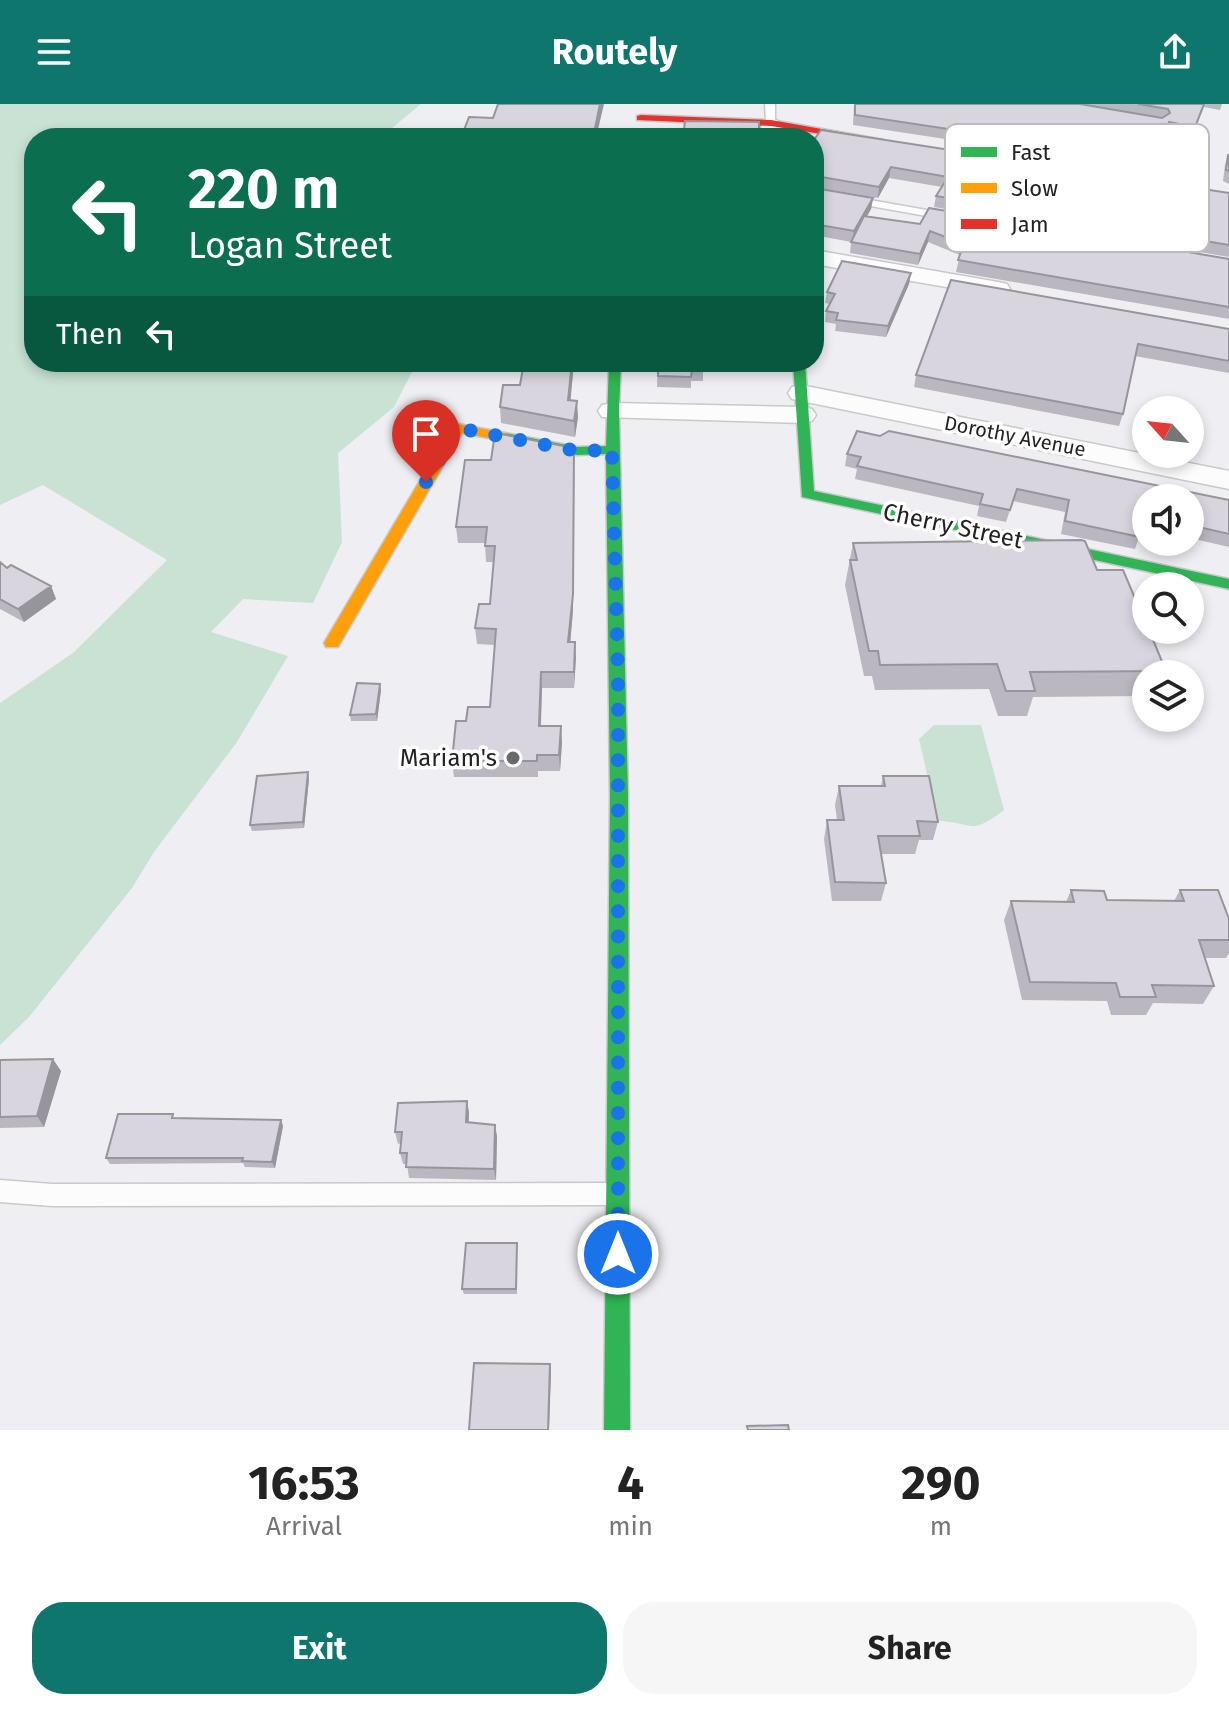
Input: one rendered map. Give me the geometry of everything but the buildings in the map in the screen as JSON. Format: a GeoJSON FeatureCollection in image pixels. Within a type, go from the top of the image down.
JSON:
{"type":"FeatureCollection","features":[{"type":"Feature","properties":{"kind":"street"},"geometry":{"type":"LineString","coordinates":[[642,111],[809,128]]}},
{"type":"Feature","properties":{"kind":"street"},"geometry":{"type":"LineString","coordinates":[[824,130],[897,142]]}},
{"type":"Feature","properties":{"kind":"street"},"geometry":{"type":"LineString","coordinates":[[824,259],[1014,292]]}},
{"type":"Feature","properties":{"kind":"street"},"geometry":{"type":"LineString","coordinates":[[614,372],[612,450],[618,693],[617,1430]]}},
{"type":"Feature","properties":{"kind":"street","name":"Cherry Street"},"geometry":{"type":"LineString","coordinates":[[799,372],[807,494],[1229,584]]}},
{"type":"Feature","properties":{"kind":"street","name":"Dorothy Avenue"},"geometry":{"type":"LineString","coordinates":[[612,411],[801,404],[1229,480]]}},
{"type":"Feature","properties":{"kind":"street"},"geometry":{"type":"LineString","coordinates":[[332,643],[458,428],[577,451],[612,450]]}},
{"type":"Feature","properties":{"kind":"lane"},"geometry":{"type":"LineString","coordinates":[[824,195],[945,217]]}},
{"type":"Feature","properties":{"kind":"lane"},"geometry":{"type":"LineString","coordinates":[[0,1191],[84,1196],[619,1193]]}},
{"type":"Feature","properties":{"kind":"green space"},"geometry":{"type":"Polygon","coordinates":[[[0,104],[421,104],[392,128],[24,128],[24,372],[412,372],[394,407],[338,453],[342,542],[313,603],[243,599],[211,632],[288,656],[237,742],[154,852],[132,888],[29,1017],[0,1045],[0,703],[73,653],[167,560],[43,485],[0,505],[0,104]]]}},
{"type":"Feature","properties":{"kind":"green space"},"geometry":{"type":"Polygon","coordinates":[[[934,725],[981,725],[1004,810],[977,826],[938,821],[919,739],[934,725]]]}},
{"type":"Feature","properties":{"kind":"traffic: fast"},"geometry":{"type":"LineString","coordinates":[[614,372],[612,411],[619,796],[617,1430]]}},
{"type":"Feature","properties":{"kind":"traffic: fast"},"geometry":{"type":"LineString","coordinates":[[800,372],[807,494],[1229,584]]}},
{"type":"Feature","properties":{"kind":"traffic: fast"},"geometry":{"type":"LineString","coordinates":[[505,437],[577,451],[612,450]]}},
{"type":"Feature","properties":{"kind":"traffic: slow"},"geometry":{"type":"LineString","coordinates":[[332,643],[458,428],[505,437]]}},
{"type":"Feature","properties":{"kind":"traffic: jam"},"geometry":{"type":"LineString","coordinates":[[641,118],[771,123],[803,128]]}},
{"type":"Feature","properties":{"kind":"traffic: jam"},"geometry":{"type":"LineString","coordinates":[[824,131],[879,140]]}},
{"type":"Feature","properties":{"kind":"place","name":"Mariam's"},"geometry":{"type":"Point","coordinates":[513,758]}},
{"type":"Feature","properties":{"kind":"route"},"geometry":{"type":"LineString","coordinates":[[426,482],[458,428],[577,451],[612,450],[620,943],[618,1254]]}}]}
